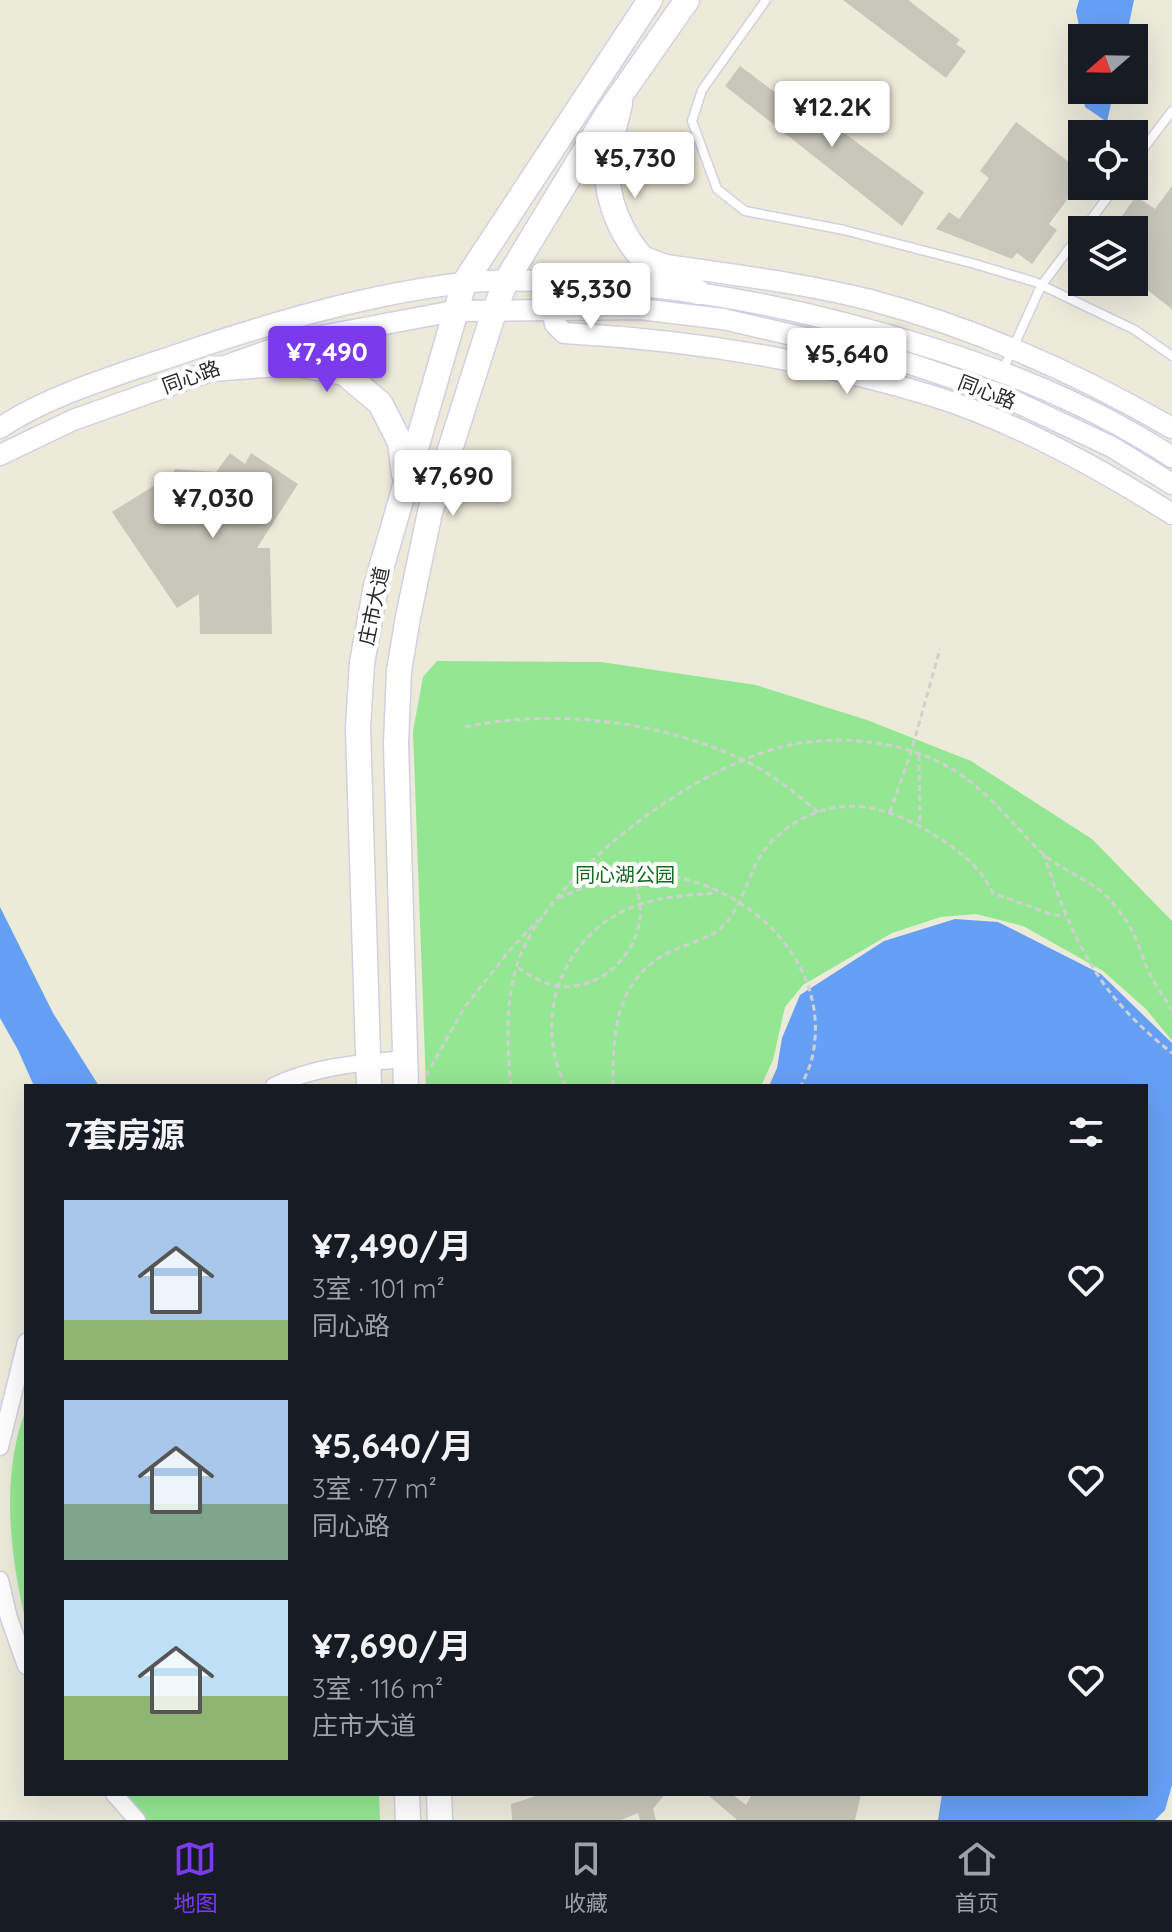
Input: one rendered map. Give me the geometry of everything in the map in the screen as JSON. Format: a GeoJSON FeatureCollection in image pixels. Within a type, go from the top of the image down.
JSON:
{"type":"FeatureCollection","features":[{"type":"Feature","properties":{"kind":"main road","name":"庄市大道"},"geometry":{"type":"LineString","coordinates":[[368,1074],[358,728],[362,663],[376,586],[464,283],[650,0]]}},
{"type":"Feature","properties":{"kind":"main road","name":"庄市大道"},"geometry":{"type":"LineString","coordinates":[[406,1084],[396,743],[399,671],[430,512],[506,281],[622,93],[687,0]]}},
{"type":"Feature","properties":{"kind":"main road"},"geometry":{"type":"LineString","coordinates":[[622,93],[607,169],[612,206],[623,230],[644,257],[663,275],[698,292]]}},
{"type":"Feature","properties":{"kind":"main road"},"geometry":{"type":"LineString","coordinates":[[211,369],[292,363],[344,373],[380,403],[400,442],[405,483]]}},
{"type":"Feature","properties":{"kind":"main road"},"geometry":{"type":"LineString","coordinates":[[407,1796],[408,1820]]}},
{"type":"Feature","properties":{"kind":"main road"},"geometry":{"type":"LineString","coordinates":[[439,1796],[440,1820]]}},
{"type":"Feature","properties":{"kind":"street"},"geometry":{"type":"LineString","coordinates":[[644,257],[666,265],[799,285],[871,301],[1013,349],[1172,428]]}},
{"type":"Feature","properties":{"kind":"street","name":"同心路"},"geometry":{"type":"LineString","coordinates":[[0,428],[19,415],[122,373],[284,319],[464,283],[628,284],[698,292],[785,308],[940,349],[1003,371],[1132,431],[1172,457]]}},
{"type":"Feature","properties":{"kind":"street","name":"同心路"},"geometry":{"type":"LineString","coordinates":[[0,455],[73,420],[295,341],[454,311],[640,309],[723,319],[893,358],[997,393],[1112,447],[1172,484]]}},
{"type":"Feature","properties":{"kind":"street"},"geometry":{"type":"LineString","coordinates":[[552,310],[555,324],[564,333],[706,345],[798,360],[935,397],[1040,439],[1172,514]]}},
{"type":"Feature","properties":{"kind":"street"},"geometry":{"type":"LineString","coordinates":[[278,1084],[300,1073],[368,1074],[405,1059]]}},
{"type":"Feature","properties":{"kind":"street"},"geometry":{"type":"LineString","coordinates":[[0,1447],[24,1350]]}},
{"type":"Feature","properties":{"kind":"street"},"geometry":{"type":"LineString","coordinates":[[0,1580],[24,1660]]}},
{"type":"Feature","properties":{"kind":"street"},"geometry":{"type":"LineString","coordinates":[[116,1796],[137,1820]]}},
{"type":"Feature","properties":{"kind":"lane"},"geometry":{"type":"LineString","coordinates":[[766,0],[702,90],[692,121],[717,189],[745,211],[858,234],[975,264],[1041,286],[1135,330],[1172,356]]}},
{"type":"Feature","properties":{"kind":"lane"},"geometry":{"type":"LineString","coordinates":[[1148,143],[1172,111]]}},
{"type":"Feature","properties":{"kind":"lane"},"geometry":{"type":"LineString","coordinates":[[1093,216],[1105,200]]}},
{"type":"Feature","properties":{"kind":"lane"},"geometry":{"type":"LineString","coordinates":[[1003,371],[1041,286],[1068,250]]}},
{"type":"Feature","properties":{"kind":"path"},"geometry":{"type":"LineString","coordinates":[[890,812],[911,752],[940,649]]}},
{"type":"Feature","properties":{"kind":"path"},"geometry":{"type":"LineString","coordinates":[[465,727],[489,722],[590,721],[666,734],[704,744],[744,760],[795,792],[819,813]]}},
{"type":"Feature","properties":{"kind":"path"},"geometry":{"type":"LineString","coordinates":[[420,1084],[433,1066],[464,1008],[509,951],[607,847],[646,815],[683,791],[768,750],[802,742],[843,740],[893,746],[938,761],[981,788],[1043,853],[1100,890],[1129,925],[1148,971],[1172,1010]]}},
{"type":"Feature","properties":{"kind":"path"},"geometry":{"type":"LineString","coordinates":[[919,755],[920,827]]}},
{"type":"Feature","properties":{"kind":"path"},"geometry":{"type":"LineString","coordinates":[[613,1084],[613,1039],[625,995],[662,955],[724,926],[739,903],[754,865],[771,842],[792,825],[819,813],[848,805],[876,807],[890,812],[965,855],[985,876],[993,893],[1053,915],[1066,916]]}},
{"type":"Feature","properties":{"kind":"path"},"geometry":{"type":"LineString","coordinates":[[1043,853],[1066,916],[1084,955],[1104,987],[1143,1030],[1172,1053]]}},
{"type":"Feature","properties":{"kind":"path"},"geometry":{"type":"LineString","coordinates":[[556,899],[620,877],[657,875],[691,880],[721,893],[763,918],[787,944],[803,972],[814,1006],[816,1032],[812,1059],[802,1084]]}},
{"type":"Feature","properties":{"kind":"path"},"geometry":{"type":"LineString","coordinates":[[518,968],[558,986],[580,984],[603,976],[622,961],[633,943],[640,919],[634,876]]}},
{"type":"Feature","properties":{"kind":"path"},"geometry":{"type":"LineString","coordinates":[[564,1084],[555,1057],[551,1016],[558,986],[572,956],[588,934],[614,915],[640,904],[680,896],[721,893]]}},
{"type":"Feature","properties":{"kind":"path"},"geometry":{"type":"LineString","coordinates":[[511,1084],[508,1008],[522,952],[543,915]]}},
{"type":"Feature","properties":{"kind":"green space","name":"同心湖公园"},"geometry":{"type":"Polygon","coordinates":[[[437,661],[601,662],[756,685],[867,720],[971,761],[1092,839],[1172,921],[1172,1041],[1146,1009],[1103,971],[1023,926],[976,914],[941,917],[892,933],[803,985],[785,1007],[773,1060],[762,1084],[426,1084],[413,731],[423,677],[437,661]]]}},
{"type":"Feature","properties":{"kind":"green space"},"geometry":{"type":"Polygon","coordinates":[[[24,1416],[24,1612],[10,1516],[10,1488],[24,1416]]]}},
{"type":"Feature","properties":{"kind":"green space"},"geometry":{"type":"Polygon","coordinates":[[[124,1796],[379,1796],[380,1820],[142,1820],[124,1796]]]}},
{"type":"Feature","properties":{"kind":"water"},"geometry":{"type":"Polygon","coordinates":[[[1079,0],[1134,0],[1129,24],[1079,24],[1076,11],[1079,0]]]}},
{"type":"Feature","properties":{"kind":"water"},"geometry":{"type":"Polygon","coordinates":[[[1085,104],[1111,104],[1107,120],[1085,104]]]}},
{"type":"Feature","properties":{"kind":"water"},"geometry":{"type":"Polygon","coordinates":[[[0,907],[53,1013],[98,1084],[33,1084],[0,1018],[0,907]]]}},
{"type":"Feature","properties":{"kind":"water"},"geometry":{"type":"Polygon","coordinates":[[[955,919],[998,922],[1101,974],[1172,1043],[1172,1785],[1165,1810],[1155,1820],[938,1820],[942,1796],[1148,1796],[1148,1084],[770,1084],[777,1068],[782,1038],[800,995],[884,941],[955,919]]]}},
{"type":"Feature","properties":{"kind":"building"},"geometry":{"type":"Polygon","coordinates":[[[843,0],[908,0],[960,40],[956,44],[966,51],[946,78],[843,0]]]}},
{"type":"Feature","properties":{"kind":"building"},"geometry":{"type":"Polygon","coordinates":[[[740,66],[812,120],[817,113],[924,192],[902,226],[725,86],[740,66]]]}},
{"type":"Feature","properties":{"kind":"building"},"geometry":{"type":"Polygon","coordinates":[[[1016,122],[1068,161],[1068,199],[1049,224],[1057,230],[1032,264],[1017,253],[1012,259],[936,229],[949,212],[959,219],[989,178],[980,171],[1016,122]]]}},
{"type":"Feature","properties":{"kind":"building"},"geometry":{"type":"Polygon","coordinates":[[[1172,186],[1172,309],[1148,291],[1148,216],[1122,216],[1133,200],[1142,200],[1155,209],[1172,186]]]}},
{"type":"Feature","properties":{"kind":"building"},"geometry":{"type":"Polygon","coordinates":[[[230,453],[245,464],[251,453],[298,484],[257,548],[270,548],[272,634],[200,634],[199,594],[177,608],[112,512],[171,475],[175,469],[216,472],[230,453]]]}},
{"type":"Feature","properties":{"kind":"building"},"geometry":{"type":"Polygon","coordinates":[[[536,1796],[663,1796],[653,1809],[656,1820],[640,1820],[638,1813],[621,1820],[512,1820],[511,1804],[536,1796]]]}},
{"type":"Feature","properties":{"kind":"building"},"geometry":{"type":"Polygon","coordinates":[[[709,1796],[735,1796],[746,1805],[751,1796],[861,1796],[855,1820],[737,1820],[709,1796]]]}}]}
